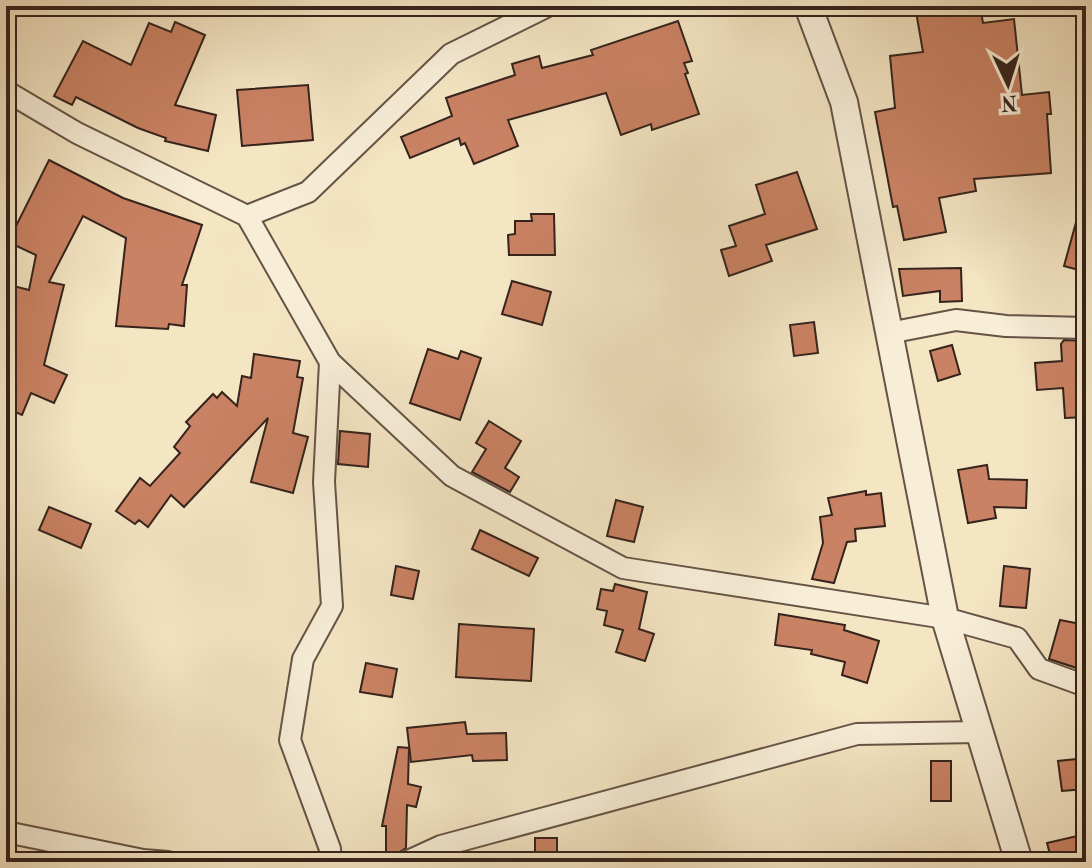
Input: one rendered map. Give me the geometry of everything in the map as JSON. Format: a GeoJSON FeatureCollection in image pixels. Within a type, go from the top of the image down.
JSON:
{"type":"FeatureCollection","features":[{"type":"Feature","properties":{"kind":"street"},"geometry":{"type":"LineString","coordinates":[[247,216],[308,192],[451,54],[548,6]]}},
{"type":"Feature","properties":{"kind":"street"},"geometry":{"type":"LineString","coordinates":[[808,6],[844,102],[945,618],[1019,862]]}},
{"type":"Feature","properties":{"kind":"street"},"geometry":{"type":"LineString","coordinates":[[6,91],[77,133],[247,216],[330,362],[452,476],[623,568],[945,618],[1017,638],[1039,669],[1086,686]]}},
{"type":"Feature","properties":{"kind":"street"},"geometry":{"type":"LineString","coordinates":[[889,333],[956,320],[1006,326],[1086,328]]}},
{"type":"Feature","properties":{"kind":"street"},"geometry":{"type":"LineString","coordinates":[[330,362],[324,482],[332,606],[303,659],[290,740],[330,849],[331,862]]}},
{"type":"Feature","properties":{"kind":"street"},"geometry":{"type":"LineString","coordinates":[[406,862],[455,842],[857,734],[979,732]]}},
{"type":"Feature","properties":{"kind":"street"},"geometry":{"type":"LineString","coordinates":[[6,832],[143,860],[168,862]]}},
{"type":"Feature","properties":{"kind":"building"},"geometry":{"type":"Polygon","coordinates":[[[915,6],[980,6],[983,23],[1014,19],[1022,95],[1049,92],[1051,114],[1047,114],[1051,173],[974,179],[976,191],[939,198],[946,232],[904,240],[897,206],[893,207],[875,112],[895,108],[890,56],[923,52],[915,6]]]}},
{"type":"Feature","properties":{"kind":"building"},"geometry":{"type":"Polygon","coordinates":[[[678,21],[692,61],[684,63],[688,73],[685,74],[699,114],[652,130],[651,124],[621,135],[606,93],[508,120],[518,146],[474,164],[465,143],[461,145],[459,138],[410,158],[401,137],[452,116],[446,98],[515,75],[512,64],[539,56],[542,68],[593,55],[591,50],[678,21]]]}},
{"type":"Feature","properties":{"kind":"building"},"geometry":{"type":"Polygon","coordinates":[[[175,22],[205,35],[175,105],[216,115],[208,151],[165,141],[166,138],[138,128],[76,97],[72,105],[54,96],[83,41],[131,65],[149,23],[171,32],[175,22]]]}},
{"type":"Feature","properties":{"kind":"building"},"geometry":{"type":"Polygon","coordinates":[[[308,85],[313,140],[242,146],[237,90],[308,85]]]}},
{"type":"Feature","properties":{"kind":"building"},"geometry":{"type":"Polygon","coordinates":[[[49,160],[123,198],[202,225],[182,285],[187,285],[184,326],[169,324],[168,329],[116,326],[126,238],[83,216],[49,282],[64,285],[44,365],[67,375],[54,403],[31,393],[22,415],[6,408],[6,284],[29,290],[36,255],[8,242],[49,160]]]}},
{"type":"Feature","properties":{"kind":"building"},"geometry":{"type":"Polygon","coordinates":[[[797,172],[817,229],[766,245],[772,261],[729,276],[721,250],[736,246],[729,226],[765,214],[756,185],[797,172]]]}},
{"type":"Feature","properties":{"kind":"building"},"geometry":{"type":"Polygon","coordinates":[[[1080,208],[1086,209],[1086,272],[1064,266],[1080,208]]]}},
{"type":"Feature","properties":{"kind":"building"},"geometry":{"type":"Polygon","coordinates":[[[531,214],[554,214],[555,255],[509,255],[508,235],[515,234],[515,221],[532,221],[531,214]]]}},
{"type":"Feature","properties":{"kind":"building"},"geometry":{"type":"Polygon","coordinates":[[[961,268],[962,301],[940,302],[940,291],[903,296],[899,269],[961,268]]]}},
{"type":"Feature","properties":{"kind":"building"},"geometry":{"type":"Polygon","coordinates":[[[512,281],[551,292],[542,325],[502,314],[512,281]]]}},
{"type":"Feature","properties":{"kind":"building"},"geometry":{"type":"Polygon","coordinates":[[[814,322],[818,353],[794,356],[790,325],[814,322]]]}},
{"type":"Feature","properties":{"kind":"building"},"geometry":{"type":"Polygon","coordinates":[[[1064,340],[1086,341],[1086,417],[1065,418],[1063,388],[1037,390],[1035,363],[1062,361],[1061,344],[1064,340]]]}},
{"type":"Feature","properties":{"kind":"building"},"geometry":{"type":"Polygon","coordinates":[[[952,345],[960,374],[938,381],[930,351],[952,345]]]}},
{"type":"Feature","properties":{"kind":"building"},"geometry":{"type":"Polygon","coordinates":[[[428,349],[458,359],[461,351],[481,358],[460,420],[410,403],[428,349]]]}},
{"type":"Feature","properties":{"kind":"building"},"geometry":{"type":"Polygon","coordinates":[[[254,354],[300,361],[297,377],[303,378],[293,433],[308,437],[293,493],[251,482],[268,418],[184,507],[171,495],[148,527],[139,520],[135,524],[116,511],[140,478],[150,486],[180,453],[174,447],[190,426],[186,422],[213,394],[217,398],[222,392],[237,406],[242,376],[251,378],[254,354]]]}},
{"type":"Feature","properties":{"kind":"building"},"geometry":{"type":"Polygon","coordinates":[[[489,421],[521,441],[505,468],[519,477],[510,492],[472,472],[486,449],[476,443],[489,421]]]}},
{"type":"Feature","properties":{"kind":"building"},"geometry":{"type":"Polygon","coordinates":[[[340,431],[370,434],[368,467],[338,464],[340,431]]]}},
{"type":"Feature","properties":{"kind":"building"},"geometry":{"type":"Polygon","coordinates":[[[987,465],[989,479],[1027,480],[1026,508],[994,507],[996,518],[968,523],[958,470],[987,465]]]}},
{"type":"Feature","properties":{"kind":"building"},"geometry":{"type":"Polygon","coordinates":[[[866,491],[866,495],[881,493],[885,526],[855,529],[856,541],[847,542],[834,583],[812,579],[823,543],[820,517],[832,515],[828,498],[866,491]]]}},
{"type":"Feature","properties":{"kind":"building"},"geometry":{"type":"Polygon","coordinates":[[[616,500],[643,507],[634,542],[607,536],[616,500]]]}},
{"type":"Feature","properties":{"kind":"building"},"geometry":{"type":"Polygon","coordinates":[[[49,507],[91,524],[81,548],[39,530],[49,507]]]}},
{"type":"Feature","properties":{"kind":"building"},"geometry":{"type":"Polygon","coordinates":[[[480,530],[538,558],[529,576],[472,549],[480,530]]]}},
{"type":"Feature","properties":{"kind":"building"},"geometry":{"type":"Polygon","coordinates":[[[396,566],[419,571],[413,599],[391,595],[396,566]]]}},
{"type":"Feature","properties":{"kind":"building"},"geometry":{"type":"Polygon","coordinates":[[[1004,566],[1030,569],[1026,608],[1000,606],[1004,566]]]}},
{"type":"Feature","properties":{"kind":"building"},"geometry":{"type":"Polygon","coordinates":[[[615,584],[647,592],[639,629],[654,634],[645,661],[616,652],[623,630],[604,625],[607,611],[597,609],[601,589],[613,591],[615,584]]]}},
{"type":"Feature","properties":{"kind":"building"},"geometry":{"type":"Polygon","coordinates":[[[779,614],[845,625],[844,630],[879,641],[867,683],[842,675],[845,662],[811,654],[812,650],[775,645],[779,614]]]}},
{"type":"Feature","properties":{"kind":"building"},"geometry":{"type":"Polygon","coordinates":[[[1060,620],[1086,625],[1086,671],[1049,659],[1060,620]]]}},
{"type":"Feature","properties":{"kind":"building"},"geometry":{"type":"Polygon","coordinates":[[[459,624],[534,629],[531,681],[456,677],[459,624]]]}},
{"type":"Feature","properties":{"kind":"building"},"geometry":{"type":"Polygon","coordinates":[[[366,663],[397,669],[392,697],[360,692],[366,663]]]}},
{"type":"Feature","properties":{"kind":"building"},"geometry":{"type":"Polygon","coordinates":[[[465,722],[467,734],[506,733],[507,760],[473,761],[472,755],[411,762],[407,728],[465,722]]]}},
{"type":"Feature","properties":{"kind":"building"},"geometry":{"type":"Polygon","coordinates":[[[398,747],[409,748],[408,784],[421,787],[416,807],[407,805],[406,848],[395,855],[386,855],[386,826],[382,826],[398,747]]]}},
{"type":"Feature","properties":{"kind":"building"},"geometry":{"type":"Polygon","coordinates":[[[1086,758],[1086,789],[1062,791],[1058,761],[1086,758]]]}},
{"type":"Feature","properties":{"kind":"building"},"geometry":{"type":"Polygon","coordinates":[[[931,761],[951,761],[951,801],[931,801],[931,761]]]}},
{"type":"Feature","properties":{"kind":"building"},"geometry":{"type":"Polygon","coordinates":[[[1086,834],[1086,859],[1052,862],[1047,843],[1086,834]]]}},
{"type":"Feature","properties":{"kind":"building"},"geometry":{"type":"Polygon","coordinates":[[[535,838],[557,838],[557,862],[535,862],[535,838]]]}}]}
